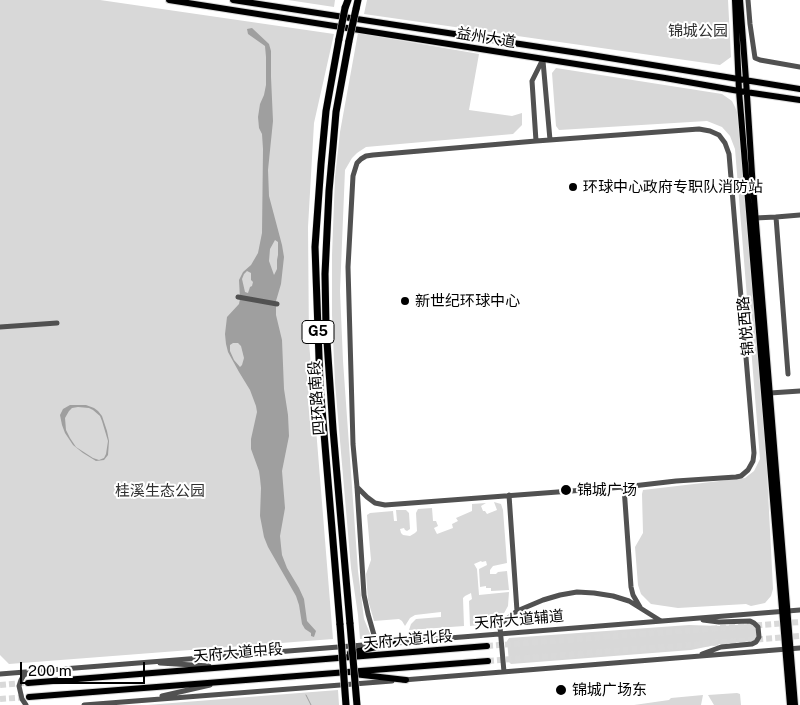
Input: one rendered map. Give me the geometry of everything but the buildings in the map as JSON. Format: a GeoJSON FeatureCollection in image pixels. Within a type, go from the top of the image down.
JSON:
{"type":"FeatureCollection","features":[{"type":"Feature","properties":{"kind":"highway","name":"四环路南段"},"geometry":{"type":"LineString","coordinates":[[346,705],[320,385],[315,247],[326,111],[348,0]]}},
{"type":"Feature","properties":{"kind":"highway","name":"四环路南段"},"geometry":{"type":"LineString","coordinates":[[357,705],[333,429],[326,327],[325,274],[327,210],[336,112],[358,0]]}},
{"type":"Feature","properties":{"kind":"main road","name":"益州大道"},"geometry":{"type":"LineString","coordinates":[[169,0],[800,100]]}},
{"type":"Feature","properties":{"kind":"main road","name":"益州大道"},"geometry":{"type":"LineString","coordinates":[[233,0],[576,52],[800,90]]}},
{"type":"Feature","properties":{"kind":"main road","name":"锦悦西路"},"geometry":{"type":"LineString","coordinates":[[735,0],[743,80],[747,92],[751,168],[770,393],[785,611]]}},
{"type":"Feature","properties":{"kind":"main road","name":"锦悦西路"},"geometry":{"type":"LineString","coordinates":[[740,0],[743,80],[739,91],[788,649]]}},
{"type":"Feature","properties":{"kind":"main road"},"geometry":{"type":"LineString","coordinates":[[332,659],[402,641]]}},
{"type":"Feature","properties":{"kind":"main road","name":"天府大道北段"},"geometry":{"type":"LineString","coordinates":[[332,659],[487,646]]}},
{"type":"Feature","properties":{"kind":"main road"},"geometry":{"type":"LineString","coordinates":[[788,649],[790,705]]}},
{"type":"Feature","properties":{"kind":"main road"},"geometry":{"type":"LineString","coordinates":[[788,649],[795,705]]}},
{"type":"Feature","properties":{"kind":"main road","name":"天府大道中段"},"geometry":{"type":"LineString","coordinates":[[28,683],[332,659]]}},
{"type":"Feature","properties":{"kind":"main road","name":"天府大道北段"},"geometry":{"type":"LineString","coordinates":[[333,673],[488,661]]}},
{"type":"Feature","properties":{"kind":"main road"},"geometry":{"type":"LineString","coordinates":[[333,673],[406,680]]}},
{"type":"Feature","properties":{"kind":"main road","name":"天府大道中段"},"geometry":{"type":"LineString","coordinates":[[29,697],[333,673]]}},
{"type":"Feature","properties":{"kind":"street"},"geometry":{"type":"LineString","coordinates":[[748,0],[756,58],[800,67]]}},
{"type":"Feature","properties":{"kind":"street"},"geometry":{"type":"LineString","coordinates":[[543,59],[550,140]]}},
{"type":"Feature","properties":{"kind":"street"},"geometry":{"type":"LineString","coordinates":[[536,141],[532,81],[543,59]]}},
{"type":"Feature","properties":{"kind":"street"},"geometry":{"type":"LineString","coordinates":[[357,487],[375,503],[385,505],[736,477],[741,476],[748,470],[753,461],[754,453],[729,154],[725,143],[719,135],[699,129],[536,141],[373,154],[366,156],[357,163],[353,176],[348,267],[353,444],[364,595],[374,635],[374,644]]}},
{"type":"Feature","properties":{"kind":"street"},"geometry":{"type":"LineString","coordinates":[[755,218],[800,215]]}},
{"type":"Feature","properties":{"kind":"street"},"geometry":{"type":"LineString","coordinates":[[776,217],[788,374]]}},
{"type":"Feature","properties":{"kind":"street"},"geometry":{"type":"LineString","coordinates":[[238,297],[278,304]]}},
{"type":"Feature","properties":{"kind":"street"},"geometry":{"type":"LineString","coordinates":[[0,327],[57,323]]}},
{"type":"Feature","properties":{"kind":"street"},"geometry":{"type":"LineString","coordinates":[[770,393],[800,391]]}},
{"type":"Feature","properties":{"kind":"street"},"geometry":{"type":"LineString","coordinates":[[624,487],[631,587],[633,596],[643,610]]}},
{"type":"Feature","properties":{"kind":"street"},"geometry":{"type":"LineString","coordinates":[[509,495],[517,611]]}},
{"type":"Feature","properties":{"kind":"street"},"geometry":{"type":"LineString","coordinates":[[504,672],[500,627],[503,622],[526,606],[560,595],[577,592],[594,593],[628,601],[661,621]]}},
{"type":"Feature","properties":{"kind":"street","name":"天府大道辅道"},"geometry":{"type":"LineString","coordinates":[[0,674],[800,610]]}},
{"type":"Feature","properties":{"kind":"street"},"geometry":{"type":"LineString","coordinates":[[692,619],[719,622],[750,621],[758,627],[759,632],[759,637],[752,644],[721,647],[694,657]]}},
{"type":"Feature","properties":{"kind":"street"},"geometry":{"type":"LineString","coordinates":[[84,705],[800,648]]}},
{"type":"Feature","properties":{"kind":"street"},"geometry":{"type":"LineString","coordinates":[[142,662],[225,667]]}},
{"type":"Feature","properties":{"kind":"street"},"geometry":{"type":"LineString","coordinates":[[26,705],[22,699],[19,686],[20,680],[24,675],[32,671]]}},
{"type":"Feature","properties":{"kind":"street"},"geometry":{"type":"LineString","coordinates":[[0,678],[10,673]]}},
{"type":"Feature","properties":{"kind":"street"},"geometry":{"type":"LineString","coordinates":[[144,700],[226,682]]}},
{"type":"Feature","properties":{"kind":"green space","name":"桂溪生态公园"},"geometry":{"type":"Polygon","coordinates":[[[0,0],[100,0],[334,34],[314,123],[308,227],[309,342],[333,639],[9,664],[0,655],[0,0]]]}},
{"type":"Feature","properties":{"kind":"green space"},"geometry":{"type":"Polygon","coordinates":[[[288,0],[335,0],[334,7],[288,0]]]}},
{"type":"Feature","properties":{"kind":"green space","name":"锦城公园"},"geometry":{"type":"Polygon","coordinates":[[[367,0],[728,0],[731,57],[720,65],[364,14],[367,0]]]}},
{"type":"Feature","properties":{"kind":"green space"},"geometry":{"type":"Polygon","coordinates":[[[358,33],[479,54],[469,110],[512,116],[522,113],[522,125],[513,134],[366,147],[352,158],[345,170],[340,291],[343,361],[358,571],[364,619],[371,636],[360,639],[351,568],[335,383],[332,315],[335,177],[340,132],[358,33]]]}},
{"type":"Feature","properties":{"kind":"green space"},"geometry":{"type":"Polygon","coordinates":[[[556,68],[722,94],[732,101],[737,112],[766,452],[773,589],[771,596],[765,603],[751,606],[746,604],[678,608],[651,604],[641,594],[638,585],[635,547],[643,533],[643,490],[745,478],[754,471],[760,459],[735,149],[730,136],[722,127],[707,121],[559,130],[556,126],[552,73],[556,68]]]}},
{"type":"Feature","properties":{"kind":"green space"},"geometry":{"type":"Polygon","coordinates":[[[494,502],[501,504],[503,510],[507,563],[493,566],[490,574],[507,571],[509,590],[491,591],[491,588],[486,588],[486,586],[480,587],[479,569],[487,565],[486,561],[474,564],[477,569],[479,595],[509,592],[508,606],[503,615],[492,623],[470,626],[469,601],[472,599],[471,593],[463,598],[464,626],[409,630],[411,624],[416,619],[441,617],[441,612],[415,615],[410,618],[405,626],[399,619],[374,621],[368,600],[366,574],[371,560],[367,515],[370,513],[393,511],[394,521],[397,521],[396,510],[406,510],[409,513],[410,529],[407,531],[404,528],[400,529],[403,535],[410,536],[417,531],[416,513],[418,509],[432,508],[433,521],[436,521],[438,526],[434,528],[437,534],[453,528],[452,524],[458,521],[456,518],[472,511],[472,504],[486,503],[481,506],[487,514],[497,510],[494,502]]]}},
{"type":"Feature","properties":{"kind":"green space"},"geometry":{"type":"Polygon","coordinates":[[[749,624],[756,627],[757,638],[753,641],[720,644],[691,650],[511,664],[509,662],[507,641],[509,638],[689,625],[720,626],[749,624]]]}},
{"type":"Feature","properties":{"kind":"green space"},"geometry":{"type":"Polygon","coordinates":[[[338,690],[339,705],[147,705],[274,695],[338,690]]]}},
{"type":"Feature","properties":{"kind":"green space"},"geometry":{"type":"Polygon","coordinates":[[[740,694],[741,705],[714,705],[708,695],[740,694]]]}},
{"type":"Feature","properties":{"kind":"green space"},"geometry":{"type":"Polygon","coordinates":[[[703,695],[701,705],[634,705],[669,700],[671,698],[703,695]]]}},
{"type":"Feature","properties":{"kind":"shaded area"},"geometry":{"type":"Polygon","coordinates":[[[252,28],[269,44],[271,51],[273,121],[268,170],[269,196],[284,257],[281,284],[276,301],[276,315],[282,340],[284,389],[289,436],[282,471],[285,508],[280,536],[281,546],[287,568],[304,599],[307,621],[316,631],[314,637],[311,636],[311,633],[302,624],[296,596],[264,537],[260,516],[261,488],[259,471],[251,449],[251,439],[257,412],[256,406],[250,390],[228,352],[226,344],[227,317],[239,304],[239,280],[258,253],[262,233],[263,149],[258,117],[266,85],[266,57],[265,46],[248,34],[247,29],[252,28]],[[275,240],[270,249],[269,261],[274,275],[277,269],[278,255],[278,242],[275,240]],[[247,271],[242,279],[245,292],[248,293],[253,282],[251,280],[251,273],[247,271]],[[238,343],[230,345],[230,351],[234,360],[240,367],[244,358],[241,346],[238,343]]]}},
{"type":"Feature","properties":{"kind":"shaded area"},"geometry":{"type":"Polygon","coordinates":[[[70,405],[86,405],[98,411],[102,416],[109,441],[108,455],[104,460],[96,461],[73,445],[62,425],[60,415],[63,409],[70,405]],[[72,408],[65,418],[66,430],[76,447],[99,460],[104,458],[106,454],[108,441],[100,416],[89,408],[72,408]]]}},
{"type":"Feature","properties":{"kind":"waterway"},"geometry":{"type":"LineString","coordinates":[[306,695],[311,705]]}},
{"type":"Feature","properties":{"kind":"tunnel"},"geometry":{"type":"LineString","coordinates":[[487,646],[800,622]]}},
{"type":"Feature","properties":{"kind":"tunnel"},"geometry":{"type":"LineString","coordinates":[[488,661],[800,636]]}},
{"type":"Feature","properties":{"kind":"tunnel"},"geometry":{"type":"LineString","coordinates":[[0,685],[24,683]]}},
{"type":"Feature","properties":{"kind":"tunnel"},"geometry":{"type":"LineString","coordinates":[[0,699],[29,697]]}},
{"type":"Feature","properties":{"kind":"place","name":"环球中心政府专职队消防站"},"geometry":{"type":"Point","coordinates":[573,187]}},
{"type":"Feature","properties":{"kind":"place","name":"新世纪环球中心"},"geometry":{"type":"Point","coordinates":[405,301]}},
{"type":"Feature","properties":{"kind":"place","name":"锦城广场"},"geometry":{"type":"Point","coordinates":[566,490]}},
{"type":"Feature","properties":{"kind":"place","name":"锦城广场东"},"geometry":{"type":"Point","coordinates":[561,690]}}]}
